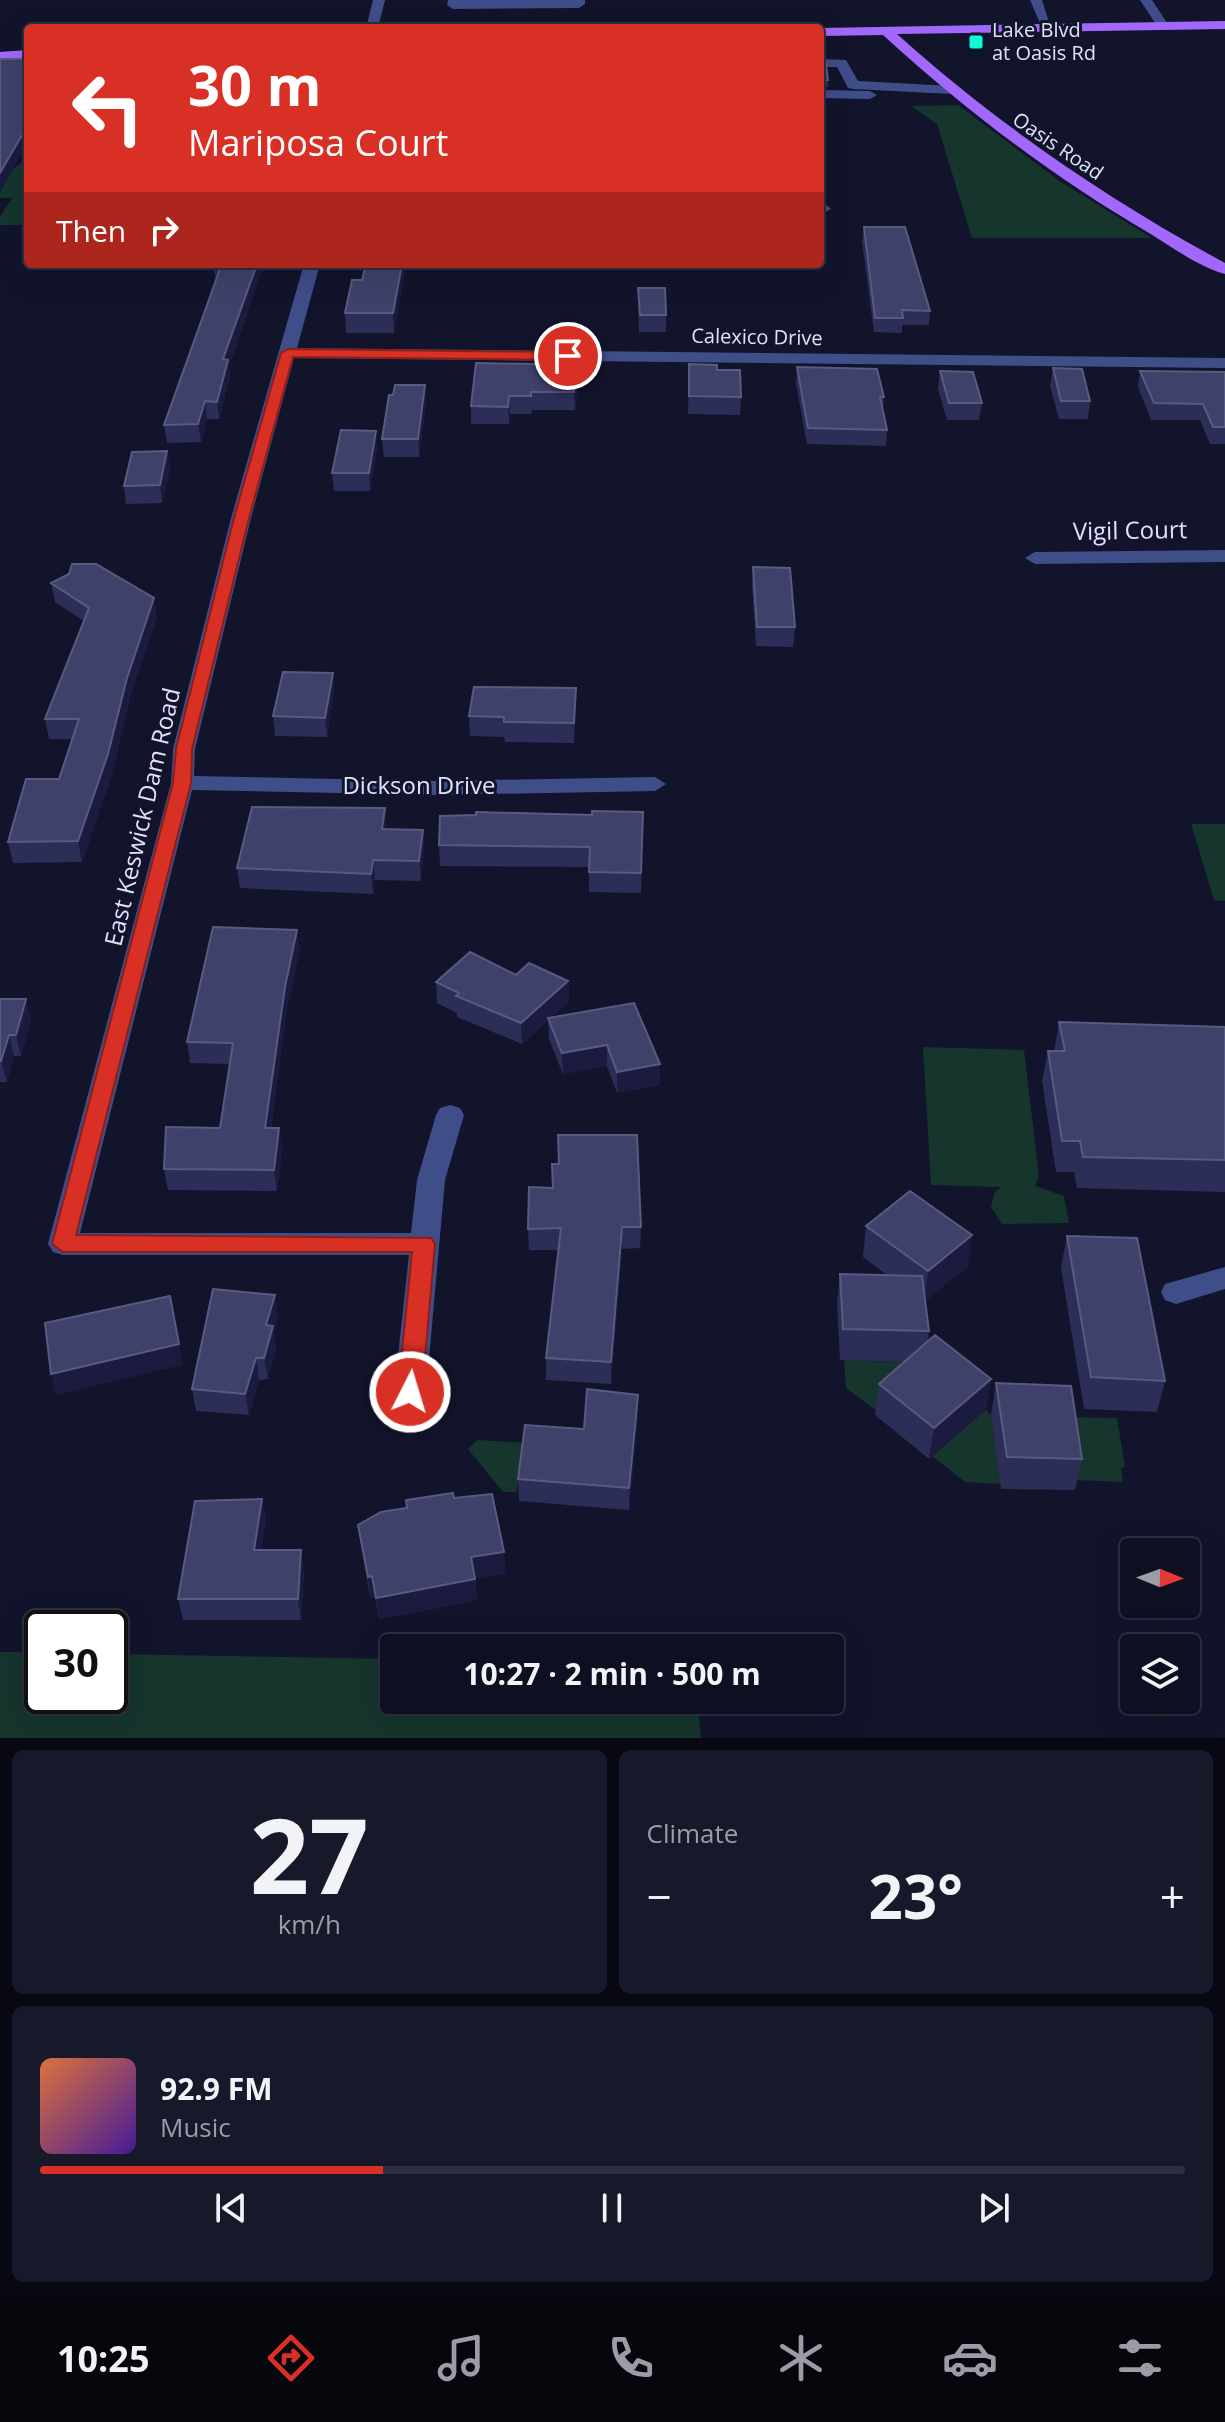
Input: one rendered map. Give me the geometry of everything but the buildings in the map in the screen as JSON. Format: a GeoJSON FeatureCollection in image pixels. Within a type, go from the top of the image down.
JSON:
{"type":"FeatureCollection","features":[{"type":"Feature","properties":{"kind":"main road"},"geometry":{"type":"LineString","coordinates":[[824,32],[1225,25]]}},
{"type":"Feature","properties":{"kind":"main road","name":"Oasis Road"},"geometry":{"type":"LineString","coordinates":[[886,31],[997,128],[1081,186],[1225,269]]}},
{"type":"Feature","properties":{"kind":"main road"},"geometry":{"type":"LineString","coordinates":[[0,56],[24,54]]}},
{"type":"Feature","properties":{"kind":"street"},"geometry":{"type":"LineString","coordinates":[[373,24],[379,0]]}},
{"type":"Feature","properties":{"kind":"street"},"geometry":{"type":"LineString","coordinates":[[454,0],[453,5],[578,7]]}},
{"type":"Feature","properties":{"kind":"street"},"geometry":{"type":"LineString","coordinates":[[1036,0],[1048,29]]}},
{"type":"Feature","properties":{"kind":"street"},"geometry":{"type":"LineString","coordinates":[[1146,0],[1163,26]]}},
{"type":"Feature","properties":{"kind":"street"},"geometry":{"type":"LineString","coordinates":[[824,63],[841,63],[853,85],[952,90]]}},
{"type":"Feature","properties":{"kind":"street"},"geometry":{"type":"LineString","coordinates":[[824,94],[878,95],[887,87]]}},
{"type":"Feature","properties":{"kind":"street","name":"East Keswick Dam Road"},"geometry":{"type":"LineString","coordinates":[[311,268],[241,518],[184,749],[182,783],[63,1244],[424,1244]]}},
{"type":"Feature","properties":{"kind":"street","name":"Calexico Drive"},"geometry":{"type":"LineString","coordinates":[[288,353],[1225,363]]}},
{"type":"Feature","properties":{"kind":"street","name":"Vigil Court"},"geometry":{"type":"LineString","coordinates":[[1035,558],[1225,556]]}},
{"type":"Feature","properties":{"kind":"street","name":"Dickson Drive"},"geometry":{"type":"LineString","coordinates":[[182,783],[434,788],[655,784]]}},
{"type":"Feature","properties":{"kind":"street"},"geometry":{"type":"LineString","coordinates":[[410,1392],[431,1180],[450,1115]]}},
{"type":"Feature","properties":{"kind":"street"},"geometry":{"type":"LineString","coordinates":[[1176,1292],[1225,1278]]}},
{"type":"Feature","properties":{"kind":"green space"},"geometry":{"type":"Polygon","coordinates":[[[958,105],[1061,182],[1152,238],[972,238],[937,124],[911,106],[958,105]]]}},
{"type":"Feature","properties":{"kind":"green space"},"geometry":{"type":"Polygon","coordinates":[[[24,162],[24,225],[0,225],[0,217],[12,198],[0,198],[2,187],[10,172],[24,162]]]}},
{"type":"Feature","properties":{"kind":"green space"},"geometry":{"type":"Polygon","coordinates":[[[1191,824],[1225,824],[1225,901],[1214,900],[1191,824]]]}},
{"type":"Feature","properties":{"kind":"green space"},"geometry":{"type":"Polygon","coordinates":[[[923,1047],[1024,1050],[1039,1177],[1035,1186],[1064,1196],[1069,1223],[1002,1224],[991,1207],[995,1192],[1001,1187],[931,1185],[923,1047]]]}},
{"type":"Feature","properties":{"kind":"green space"},"geometry":{"type":"Polygon","coordinates":[[[844,1360],[925,1363],[878,1412],[846,1388],[844,1360]]]}},
{"type":"Feature","properties":{"kind":"green space"},"geometry":{"type":"Polygon","coordinates":[[[986,1410],[991,1415],[1001,1484],[965,1482],[932,1456],[986,1410]]]}},
{"type":"Feature","properties":{"kind":"green space"},"geometry":{"type":"Polygon","coordinates":[[[1065,1417],[1117,1418],[1125,1467],[1121,1468],[1123,1482],[1074,1480],[1065,1417]]]}},
{"type":"Feature","properties":{"kind":"green space"},"geometry":{"type":"Polygon","coordinates":[[[478,1440],[527,1443],[516,1492],[503,1492],[468,1449],[478,1440]]]}},
{"type":"Feature","properties":{"kind":"green space"},"geometry":{"type":"Polygon","coordinates":[[[0,1652],[24,1652],[24,1714],[128,1714],[128,1654],[380,1659],[380,1714],[698,1714],[701,1738],[0,1738],[0,1652]]]}},
{"type":"Feature","properties":{"kind":"place","name":"Lake Blvd at Oasis Rd"},"geometry":{"type":"Point","coordinates":[976,42]}},
{"type":"Feature","properties":{"kind":"route"},"geometry":{"type":"LineString","coordinates":[[410,1392],[424,1244],[63,1244],[182,783],[184,749],[241,518],[288,353],[568,356]]}}]}
